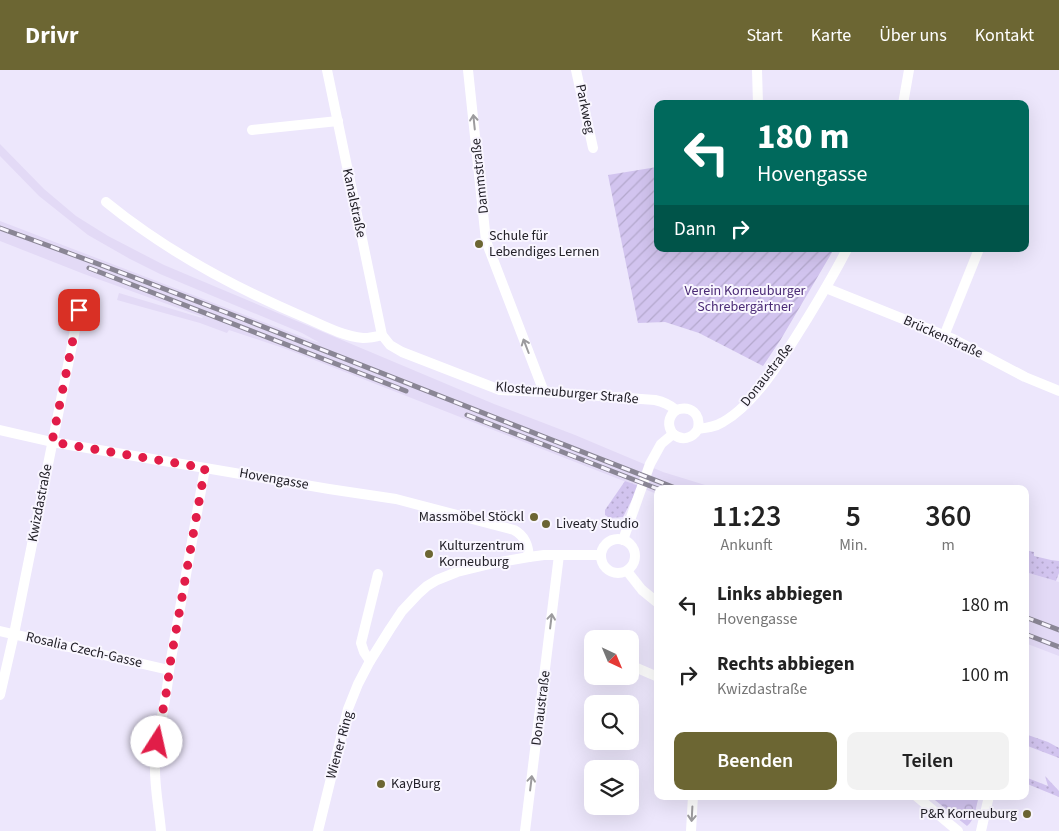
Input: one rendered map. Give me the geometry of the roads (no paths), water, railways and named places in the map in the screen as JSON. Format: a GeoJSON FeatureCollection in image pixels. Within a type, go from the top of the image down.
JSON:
{"type":"FeatureCollection","features":[{"type":"Feature","properties":{"kind":"street","name":"Kanalstraße"},"geometry":{"type":"LineString","coordinates":[[327,70],[382,335]]}},
{"type":"Feature","properties":{"kind":"street","name":"Dammstraße"},"geometry":{"type":"LineString","coordinates":[[468,70],[486,241],[544,392]]}},
{"type":"Feature","properties":{"kind":"street","name":"Parkweg"},"geometry":{"type":"LineString","coordinates":[[576,70],[593,148]]}},
{"type":"Feature","properties":{"kind":"street"},"geometry":{"type":"LineString","coordinates":[[757,70],[758,100]]}},
{"type":"Feature","properties":{"kind":"street"},"geometry":{"type":"LineString","coordinates":[[904,100],[909,70]]}},
{"type":"Feature","properties":{"kind":"street"},"geometry":{"type":"LineString","coordinates":[[252,130],[338,121]]}},
{"type":"Feature","properties":{"kind":"street"},"geometry":{"type":"LineString","coordinates":[[106,202],[160,242],[252,294],[351,336],[369,338],[382,335]]}},
{"type":"Feature","properties":{"kind":"street","name":"Donaustraße"},"geometry":{"type":"LineString","coordinates":[[673,434],[687,438],[698,429],[713,427],[723,422],[744,406],[762,386],[783,357],[826,288],[845,252]]}},
{"type":"Feature","properties":{"kind":"street"},"geometry":{"type":"LineString","coordinates":[[944,336],[978,252]]}},
{"type":"Feature","properties":{"kind":"street","name":"Brückenstraße"},"geometry":{"type":"LineString","coordinates":[[826,288],[944,336],[1025,377],[1059,391]]}},
{"type":"Feature","properties":{"kind":"street","name":"Kwizdastraße"},"geometry":{"type":"LineString","coordinates":[[0,695],[79,310]]}},
{"type":"Feature","properties":{"kind":"street","name":"Klosterneuburger Straße"},"geometry":{"type":"LineString","coordinates":[[382,335],[390,346],[402,352],[500,390],[655,400],[670,405],[676,410],[683,408],[694,412],[698,418],[698,429]]}},
{"type":"Feature","properties":{"kind":"street"},"geometry":{"type":"LineString","coordinates":[[623,540],[650,464],[661,444],[673,434],[669,427],[669,420],[676,410]]}},
{"type":"Feature","properties":{"kind":"street","name":"Hovengasse"},"geometry":{"type":"LineString","coordinates":[[0,430],[52,442],[418,503],[514,530],[526,541],[529,557]]}},
{"type":"Feature","properties":{"kind":"street"},"geometry":{"type":"LineString","coordinates":[[160,831],[155,783],[157,742],[205,468]]}},
{"type":"Feature","properties":{"kind":"street"},"geometry":{"type":"LineString","coordinates":[[615,539],[623,540],[630,544],[634,552],[633,564],[627,571],[618,574],[608,571],[602,564],[600,555],[602,550],[607,543],[615,539]]}},
{"type":"Feature","properties":{"kind":"street","name":"Donaustraße"},"geometry":{"type":"LineString","coordinates":[[525,831],[559,555]]}},
{"type":"Feature","properties":{"kind":"street","name":"Wiener Ring"},"geometry":{"type":"LineString","coordinates":[[318,831],[348,709],[358,684],[370,661],[402,611],[427,586],[436,580],[457,572],[529,557],[600,555]]}},
{"type":"Feature","properties":{"kind":"street"},"geometry":{"type":"LineString","coordinates":[[627,571],[642,590],[654,600]]}},
{"type":"Feature","properties":{"kind":"street"},"geometry":{"type":"LineString","coordinates":[[370,661],[361,643],[378,574]]}},
{"type":"Feature","properties":{"kind":"street","name":"Rosalia Czech-Gasse"},"geometry":{"type":"LineString","coordinates":[[0,631],[169,670]]}},
{"type":"Feature","properties":{"kind":"street"},"geometry":{"type":"LineString","coordinates":[[639,669],[654,675]]}},
{"type":"Feature","properties":{"kind":"street"},"geometry":{"type":"LineString","coordinates":[[691,831],[693,800]]}},
{"type":"Feature","properties":{"kind":"street"},"geometry":{"type":"LineString","coordinates":[[921,800],[958,831]]}},
{"type":"Feature","properties":{"kind":"street"},"geometry":{"type":"LineString","coordinates":[[981,831],[988,800]]}},
{"type":"Feature","properties":{"kind":"railway"},"geometry":{"type":"LineString","coordinates":[[0,228],[255,324],[668,485]]}},
{"type":"Feature","properties":{"kind":"railway"},"geometry":{"type":"LineString","coordinates":[[89,268],[406,391]]}},
{"type":"Feature","properties":{"kind":"railway"},"geometry":{"type":"LineString","coordinates":[[467,415],[654,487]]}},
{"type":"Feature","properties":{"kind":"railway"},"geometry":{"type":"LineString","coordinates":[[1029,619],[1059,630]]}},
{"type":"Feature","properties":{"kind":"railway"},"geometry":{"type":"LineString","coordinates":[[1029,636],[1059,647]]}},
{"type":"Feature","properties":{"kind":"place","name":"Schule für Lebendiges Lernen"},"geometry":{"type":"Point","coordinates":[479,244]}},
{"type":"Feature","properties":{"kind":"place","name":"Massmöbel Stöckl"},"geometry":{"type":"Point","coordinates":[534,517]}},
{"type":"Feature","properties":{"kind":"place","name":"Liveaty Studio"},"geometry":{"type":"Point","coordinates":[546,524]}},
{"type":"Feature","properties":{"kind":"place","name":"Kulturzentrum Korneuburg"},"geometry":{"type":"Point","coordinates":[429,554]}},
{"type":"Feature","properties":{"kind":"place","name":"KayBurg"},"geometry":{"type":"Point","coordinates":[381,784]}},
{"type":"Feature","properties":{"kind":"place","name":"P&R Korneuburg"},"geometry":{"type":"Point","coordinates":[1027,814]}},
{"type":"Feature","properties":{"kind":"park label","name":"Verein Korneuburger Schrebergärtner"},"geometry":{"type":"Point","coordinates":[745,300]}}]}
